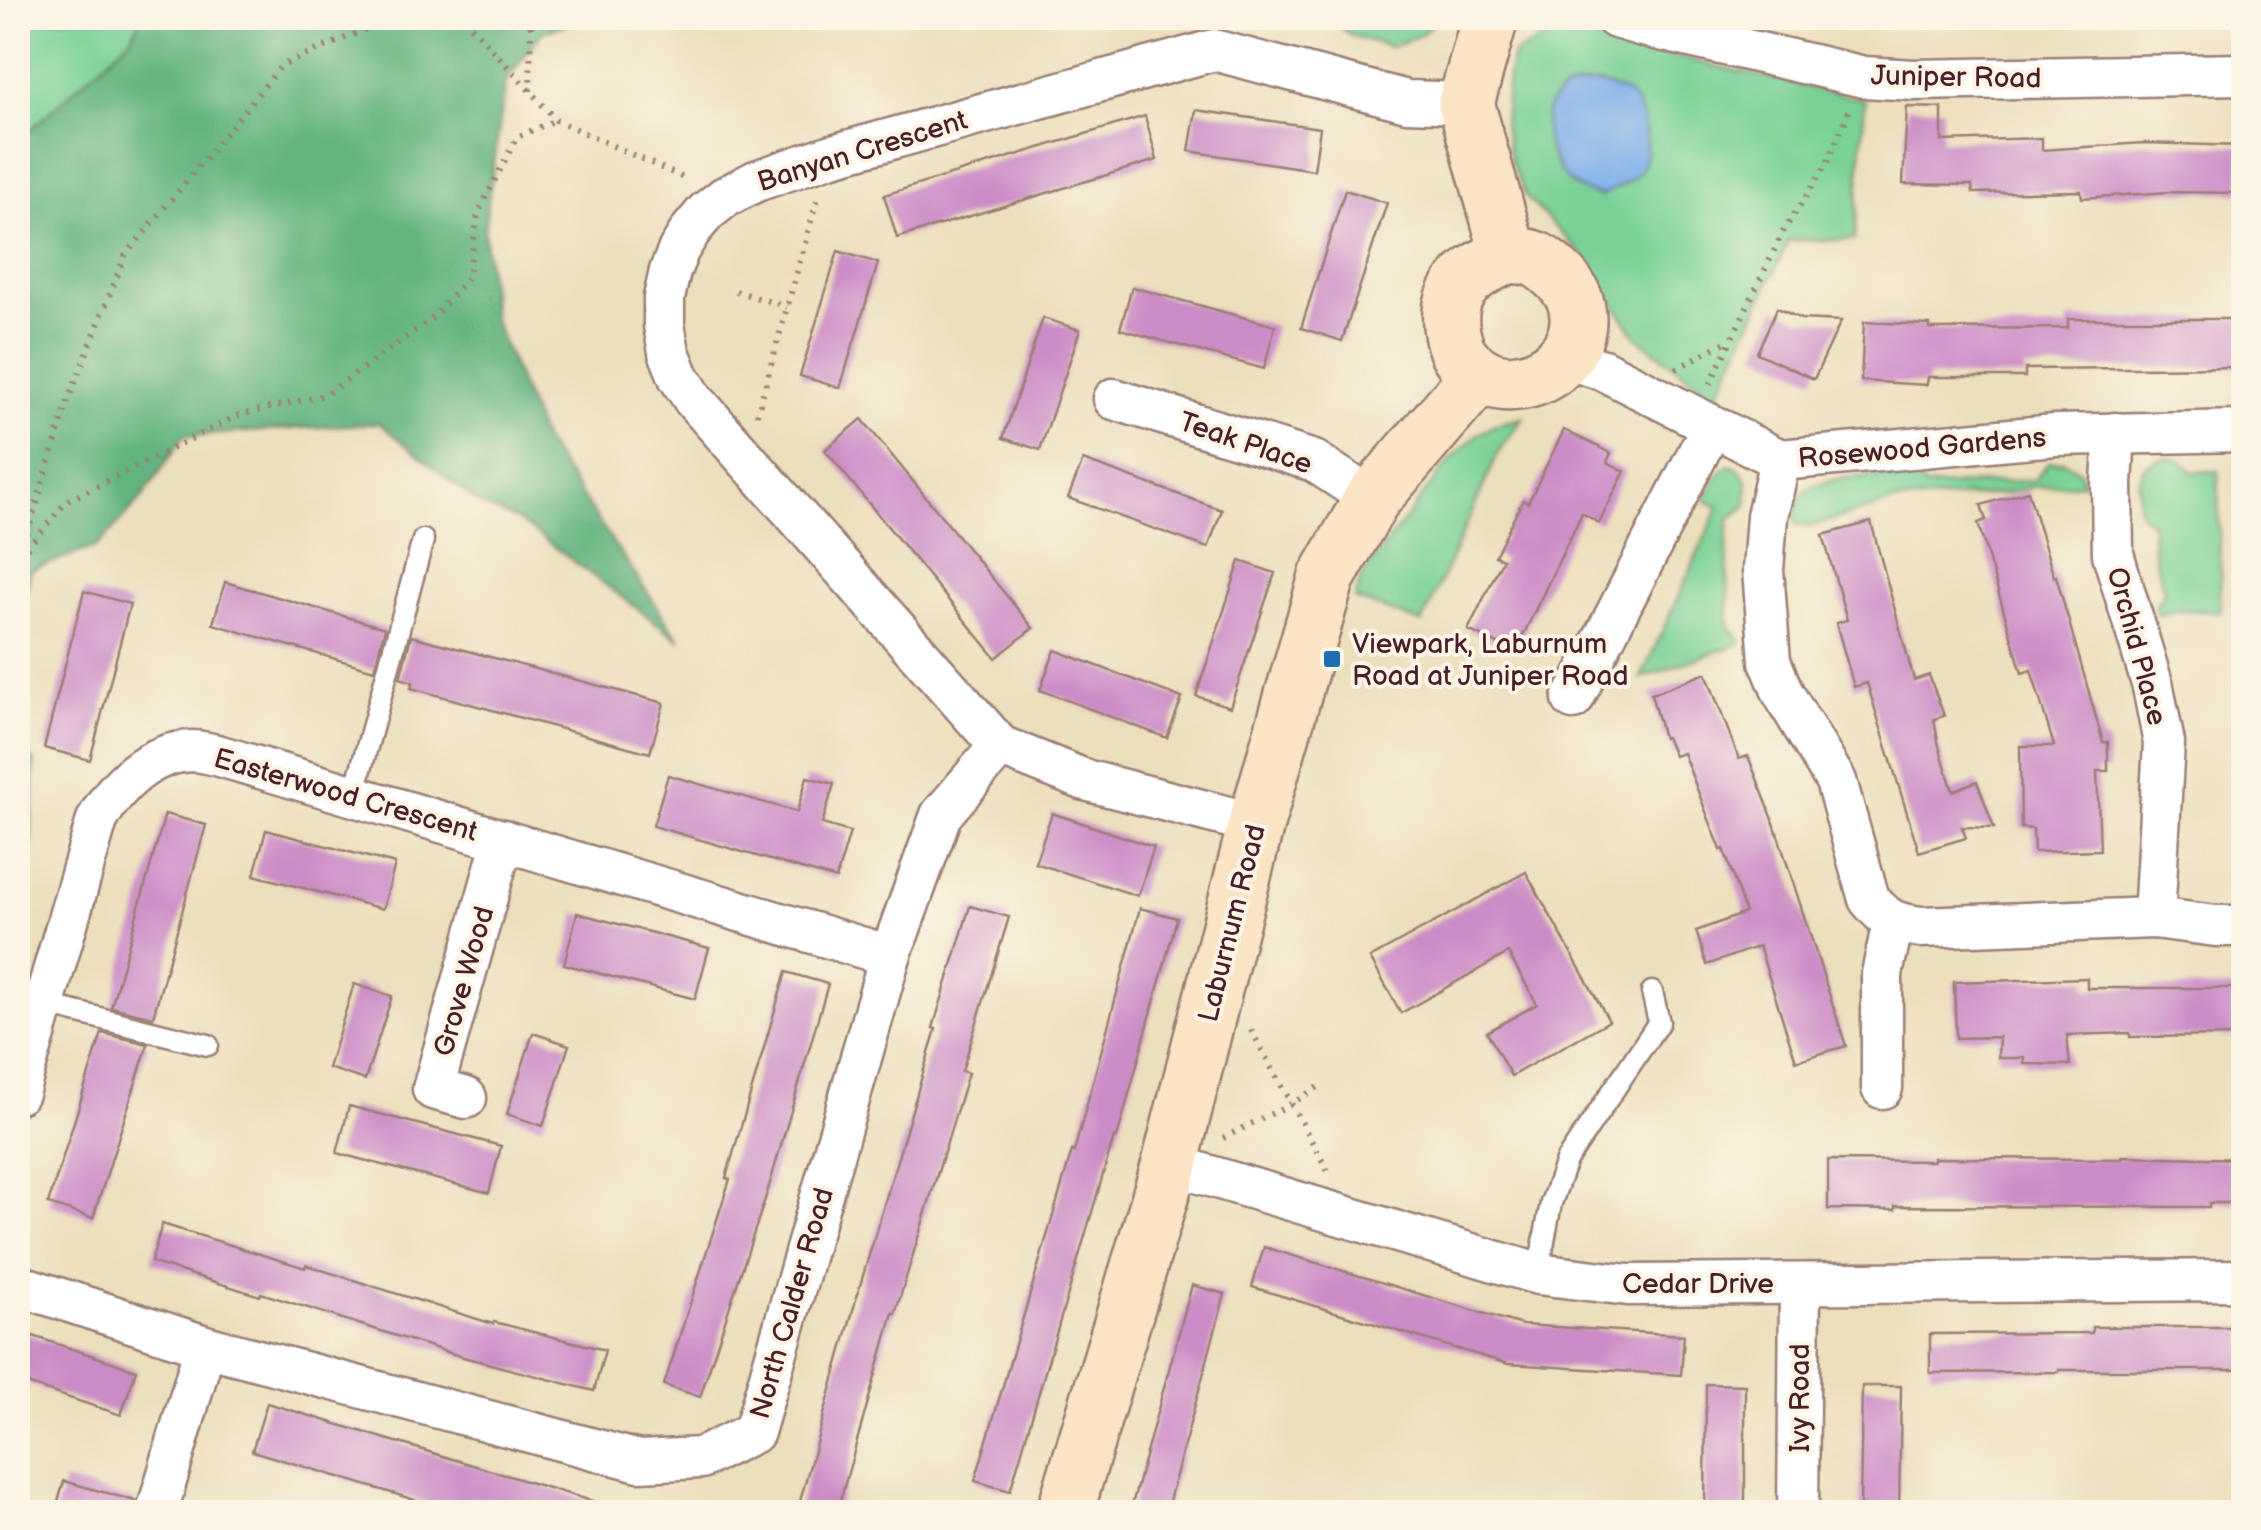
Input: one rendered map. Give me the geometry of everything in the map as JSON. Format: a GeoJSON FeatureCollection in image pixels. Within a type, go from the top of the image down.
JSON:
{"type":"FeatureCollection","features":[{"type":"Feature","properties":{"kind":"street"},"geometry":{"type":"LineString","coordinates":[[1490,18],[1466,103],[1509,255]]}},
{"type":"Feature","properties":{"kind":"street","name":"Juniper Road"},"geometry":{"type":"LineString","coordinates":[[1616,18],[1864,77],[1914,80],[2244,74]]}},
{"type":"Feature","properties":{"kind":"street","name":"Banyan Crescent"},"geometry":{"type":"LineString","coordinates":[[1256,824],[1085,780],[1000,746],[694,400],[669,352],[664,298],[670,271],[679,249],[706,212],[756,181],[829,156],[1214,50],[1408,101],[1466,103]]}},
{"type":"Feature","properties":{"kind":"street"},"geometry":{"type":"LineString","coordinates":[[1509,255],[1544,263],[1574,298],[1576,318],[1574,339],[1565,358],[1550,372],[1530,381],[1508,384],[1479,376],[1458,356],[1450,316],[1455,295],[1467,278],[1509,255]]}},
{"type":"Feature","properties":{"kind":"street","name":"Rosewood Gardens"},"geometry":{"type":"LineString","coordinates":[[1565,358],[1603,370],[1780,460],[2054,435],[2244,432]]}},
{"type":"Feature","properties":{"kind":"street","name":"Laburnum Road"},"geometry":{"type":"LineString","coordinates":[[1065,1512],[1170,1164],[1256,824],[1327,577],[1372,499],[1479,376]]}},
{"type":"Feature","properties":{"kind":"street","name":"Teak Place"},"geometry":{"type":"LineString","coordinates":[[1114,399],[1314,461],[1372,499]]}},
{"type":"Feature","properties":{"kind":"street"},"geometry":{"type":"LineString","coordinates":[[1573,700],[1703,421]]}},
{"type":"Feature","properties":{"kind":"street","name":"Orchid Place"},"geometry":{"type":"LineString","coordinates":[[2115,433],[2113,554],[2153,687],[2164,743],[2154,918]]}},
{"type":"Feature","properties":{"kind":"street"},"geometry":{"type":"LineString","coordinates":[[1780,460],[1767,516],[1763,570],[1770,661],[1784,693],[1836,781],[1869,900],[1879,912],[1893,923],[1921,927],[2154,918],[2244,926]]}},
{"type":"Feature","properties":{"kind":"street","name":"North Calder Road"},"geometry":{"type":"LineString","coordinates":[[18,1285],[205,1346],[639,1460],[701,1458],[754,1432],[890,956],[941,814],[1000,746]]}},
{"type":"Feature","properties":{"kind":"street","name":"Easterwood Crescent"},"geometry":{"type":"LineString","coordinates":[[18,1093],[97,820],[108,800],[139,770],[175,754],[194,751],[890,956]]}},
{"type":"Feature","properties":{"kind":"street","name":"Grove Wood"},"geometry":{"type":"LineString","coordinates":[[466,1098],[433,1089],[503,840]]}},
{"type":"Feature","properties":{"kind":"street"},"geometry":{"type":"LineString","coordinates":[[1882,1088],[1882,974],[1893,923]]}},
{"type":"Feature","properties":{"kind":"street","name":"Cedar Drive"},"geometry":{"type":"LineString","coordinates":[[1170,1164],[1538,1274],[1628,1285],[2244,1280]]}},
{"type":"Feature","properties":{"kind":"street","name":"Ivy Road"},"geometry":{"type":"LineString","coordinates":[[1798,1512],[1800,1284]]}},
{"type":"Feature","properties":{"kind":"street"},"geometry":{"type":"LineString","coordinates":[[158,1512],[205,1346]]}},
{"type":"Feature","properties":{"kind":"lane"},"geometry":{"type":"LineString","coordinates":[[354,795],[423,540]]}},
{"type":"Feature","properties":{"kind":"lane"},"geometry":{"type":"LineString","coordinates":[[1538,1274],[1551,1203],[1566,1161],[1658,1022],[1652,992]]}},
{"type":"Feature","properties":{"kind":"lane"},"geometry":{"type":"LineString","coordinates":[[43,1004],[208,1045]]}},
{"type":"Feature","properties":{"kind":"path"},"geometry":{"type":"LineString","coordinates":[[19,560],[69,398],[125,256],[281,66],[392,18]]}},
{"type":"Feature","properties":{"kind":"path"},"geometry":{"type":"LineString","coordinates":[[464,18],[556,120],[725,197]]}},
{"type":"Feature","properties":{"kind":"path"},"geometry":{"type":"LineString","coordinates":[[530,91],[531,18]]}},
{"type":"Feature","properties":{"kind":"path"},"geometry":{"type":"LineString","coordinates":[[1703,421],[1732,338],[1784,230],[1827,164],[1864,77]]}},
{"type":"Feature","properties":{"kind":"path"},"geometry":{"type":"LineString","coordinates":[[19,560],[67,501],[239,415],[324,395],[433,318],[468,277],[478,213],[517,137],[556,120]]}},
{"type":"Feature","properties":{"kind":"path"},"geometry":{"type":"LineString","coordinates":[[745,457],[829,156]]}},
{"type":"Feature","properties":{"kind":"path"},"geometry":{"type":"LineString","coordinates":[[736,291],[787,307]]}},
{"type":"Feature","properties":{"kind":"path"},"geometry":{"type":"LineString","coordinates":[[1640,388],[1732,338]]}},
{"type":"Feature","properties":{"kind":"path"},"geometry":{"type":"LineString","coordinates":[[1219,972],[1355,1219]]}},
{"type":"Feature","properties":{"kind":"path"},"geometry":{"type":"LineString","coordinates":[[1170,1164],[1292,1104],[1323,1084]]}},
{"type":"Feature","properties":{"kind":"green space"},"geometry":{"type":"Polygon","coordinates":[[[18,18],[142,18],[130,39],[18,141],[18,18]]]}},
{"type":"Feature","properties":{"kind":"green space"},"geometry":{"type":"Polygon","coordinates":[[[142,18],[586,18],[542,32],[506,81],[484,229],[493,318],[543,440],[680,640],[519,521],[479,504],[379,423],[184,436],[141,499],[98,546],[31,570],[18,628],[18,141],[130,39],[142,18]]]}},
{"type":"Feature","properties":{"kind":"green space"},"geometry":{"type":"Polygon","coordinates":[[[1326,18],[1437,18],[1422,34],[1392,47],[1353,36],[1326,18]]]}},
{"type":"Feature","properties":{"kind":"green space"},"geometry":{"type":"Polygon","coordinates":[[[1559,30],[1865,100],[1855,240],[1789,240],[1716,398],[1636,336],[1578,250],[1526,197],[1511,162],[1504,125],[1513,55],[1559,30]]]}},
{"type":"Feature","properties":{"kind":"green space"},"geometry":{"type":"Polygon","coordinates":[[[1523,418],[1500,449],[1422,623],[1355,599],[1361,577],[1451,459],[1478,434],[1523,418]]]}},
{"type":"Feature","properties":{"kind":"green space"},"geometry":{"type":"Polygon","coordinates":[[[2163,458],[2179,459],[2193,472],[2218,471],[2221,611],[2179,610],[2158,615],[2155,607],[2164,591],[2153,552],[2152,524],[2139,511],[2138,485],[2146,466],[2163,458]]]}},
{"type":"Feature","properties":{"kind":"green space"},"geometry":{"type":"Polygon","coordinates":[[[2064,461],[2080,472],[2084,483],[1894,502],[1811,526],[1795,524],[1800,496],[1823,483],[1908,473],[1926,487],[2034,480],[2049,462],[2064,461]]]}},
{"type":"Feature","properties":{"kind":"green space"},"geometry":{"type":"Polygon","coordinates":[[[1729,465],[1741,471],[1748,486],[1747,505],[1730,519],[1727,539],[1729,627],[1741,643],[1641,678],[1719,507],[1705,500],[1729,465]]]}},
{"type":"Feature","properties":{"kind":"green space"},"geometry":{"type":"Polygon","coordinates":[[[18,750],[35,761],[30,850],[18,911],[18,750]]]}},
{"type":"Feature","properties":{"kind":"water"},"geometry":{"type":"Polygon","coordinates":[[[1597,84],[1620,90],[1633,100],[1642,118],[1646,141],[1641,169],[1600,196],[1578,188],[1564,177],[1552,156],[1545,131],[1548,108],[1558,95],[1574,87],[1597,84]]]}},
{"type":"Feature","properties":{"kind":"building"},"geometry":{"type":"Polygon","coordinates":[[[1907,107],[1942,108],[1942,141],[2042,138],[2042,150],[2144,143],[2242,146],[2241,193],[2170,192],[2082,198],[2081,191],[1973,193],[1972,185],[1903,184],[1907,107]]]}},
{"type":"Feature","properties":{"kind":"building"},"geometry":{"type":"Polygon","coordinates":[[[1196,110],[1320,128],[1314,170],[1189,151],[1196,110]]]}},
{"type":"Feature","properties":{"kind":"building"},"geometry":{"type":"Polygon","coordinates":[[[1145,116],[1157,160],[897,238],[884,195],[1145,116]]]}},
{"type":"Feature","properties":{"kind":"building"},"geometry":{"type":"Polygon","coordinates":[[[1345,190],[1387,203],[1342,341],[1301,328],[1345,190]]]}},
{"type":"Feature","properties":{"kind":"building"},"geometry":{"type":"Polygon","coordinates":[[[838,251],[878,263],[840,388],[800,376],[838,251]]]}},
{"type":"Feature","properties":{"kind":"building"},"geometry":{"type":"Polygon","coordinates":[[[1132,287],[1275,326],[1264,369],[1120,329],[1132,287]]]}},
{"type":"Feature","properties":{"kind":"building"},"geometry":{"type":"Polygon","coordinates":[[[1777,308],[1801,319],[1841,321],[1814,379],[1757,353],[1777,308]]]}},
{"type":"Feature","properties":{"kind":"building"},"geometry":{"type":"Polygon","coordinates":[[[1043,318],[1080,330],[1040,450],[1003,438],[1043,318]]]}},
{"type":"Feature","properties":{"kind":"building"},"geometry":{"type":"Polygon","coordinates":[[[2068,319],[2244,319],[2244,367],[2025,369],[2025,377],[1928,377],[1927,385],[1861,381],[1864,322],[1930,325],[1930,329],[2068,328],[2068,319]]]}},
{"type":"Feature","properties":{"kind":"building"},"geometry":{"type":"Polygon","coordinates":[[[862,419],[1033,628],[996,658],[825,450],[862,419]]]}},
{"type":"Feature","properties":{"kind":"building"},"geometry":{"type":"Polygon","coordinates":[[[1564,430],[1611,453],[1607,462],[1625,471],[1599,523],[1582,513],[1515,652],[1468,630],[1503,559],[1495,556],[1523,500],[1528,503],[1564,430]]]}},
{"type":"Feature","properties":{"kind":"building"},"geometry":{"type":"Polygon","coordinates":[[[1083,460],[1222,510],[1208,548],[1068,498],[1083,460]]]}},
{"type":"Feature","properties":{"kind":"building"},"geometry":{"type":"Polygon","coordinates":[[[2028,491],[2103,742],[2108,742],[2108,771],[2097,771],[2100,850],[2034,852],[2033,829],[2021,828],[2020,746],[2054,746],[2031,670],[2022,673],[1978,523],[1986,520],[1981,505],[2028,491]]]}},
{"type":"Feature","properties":{"kind":"building"},"geometry":{"type":"Polygon","coordinates":[[[1871,522],[1914,680],[1929,675],[1944,716],[1934,719],[1953,791],[1977,781],[1994,828],[1962,827],[1966,838],[1919,852],[1867,683],[1854,687],[1836,623],[1847,620],[1823,535],[1871,522]]]}},
{"type":"Feature","properties":{"kind":"building"},"geometry":{"type":"Polygon","coordinates":[[[1240,561],[1275,573],[1230,707],[1196,696],[1240,561]]]}},
{"type":"Feature","properties":{"kind":"building"},"geometry":{"type":"Polygon","coordinates":[[[225,582],[385,628],[374,670],[213,624],[225,582]]]}},
{"type":"Feature","properties":{"kind":"building"},"geometry":{"type":"Polygon","coordinates":[[[84,591],[130,604],[90,760],[44,748],[84,591]]]}},
{"type":"Feature","properties":{"kind":"building"},"geometry":{"type":"Polygon","coordinates":[[[411,636],[664,703],[650,753],[411,688],[413,682],[400,678],[411,636]]]}},
{"type":"Feature","properties":{"kind":"building"},"geometry":{"type":"Polygon","coordinates":[[[1055,650],[1182,698],[1167,738],[1040,690],[1055,650]]]}},
{"type":"Feature","properties":{"kind":"building"},"geometry":{"type":"Polygon","coordinates":[[[1706,673],[1739,759],[1748,756],[1772,817],[1846,1046],[1796,1061],[1759,946],[1707,965],[1696,931],[1745,913],[1724,849],[1721,850],[1683,753],[1674,756],[1666,737],[1663,738],[1651,694],[1706,673]]]}},
{"type":"Feature","properties":{"kind":"building"},"geometry":{"type":"Polygon","coordinates":[[[668,775],[797,812],[807,777],[834,784],[822,824],[850,832],[836,879],[653,826],[668,775]]]}},
{"type":"Feature","properties":{"kind":"building"},"geometry":{"type":"Polygon","coordinates":[[[1052,813],[1154,847],[1138,896],[1035,863],[1052,813]]]}},
{"type":"Feature","properties":{"kind":"building"},"geometry":{"type":"Polygon","coordinates":[[[165,814],[206,825],[153,1017],[111,1007],[165,814]]]}},
{"type":"Feature","properties":{"kind":"building"},"geometry":{"type":"Polygon","coordinates":[[[266,830],[395,864],[383,909],[254,875],[266,830]]]}},
{"type":"Feature","properties":{"kind":"building"},"geometry":{"type":"Polygon","coordinates":[[[1526,872],[1609,1021],[1511,1076],[1487,1032],[1537,1004],[1508,953],[1401,1013],[1370,958],[1526,872]]]}},
{"type":"Feature","properties":{"kind":"building"},"geometry":{"type":"Polygon","coordinates":[[[970,906],[1009,917],[962,1071],[968,1073],[893,1313],[837,1512],[797,1512],[936,1029],[933,1028],[970,906]]]}},
{"type":"Feature","properties":{"kind":"building"},"geometry":{"type":"Polygon","coordinates":[[[1140,908],[1177,918],[1117,1138],[1114,1137],[1010,1491],[975,1481],[1074,1152],[1140,908]]]}},
{"type":"Feature","properties":{"kind":"building"},"geometry":{"type":"Polygon","coordinates":[[[577,913],[709,948],[695,999],[564,964],[577,913]]]}},
{"type":"Feature","properties":{"kind":"building"},"geometry":{"type":"Polygon","coordinates":[[[786,972],[828,984],[768,1190],[700,1397],[664,1385],[730,1179],[726,1178],[786,972]]]}},
{"type":"Feature","properties":{"kind":"building"},"geometry":{"type":"Polygon","coordinates":[[[2087,978],[2087,988],[2244,988],[2244,1036],[2067,1035],[2070,1065],[2024,1064],[2024,1058],[1998,1058],[1999,1037],[1956,1038],[1954,982],[2087,978]]]}},
{"type":"Feature","properties":{"kind":"building"},"geometry":{"type":"Polygon","coordinates":[[[354,984],[392,996],[365,1080],[328,1068],[354,984]]]}},
{"type":"Feature","properties":{"kind":"building"},"geometry":{"type":"Polygon","coordinates":[[[102,1033],[148,1044],[93,1218],[48,1204],[102,1033]]]}},
{"type":"Feature","properties":{"kind":"building"},"geometry":{"type":"Polygon","coordinates":[[[533,1033],[569,1045],[543,1126],[507,1114],[533,1033]]]}},
{"type":"Feature","properties":{"kind":"building"},"geometry":{"type":"Polygon","coordinates":[[[349,1106],[501,1146],[489,1193],[337,1153],[349,1106]]]}},
{"type":"Feature","properties":{"kind":"building"},"geometry":{"type":"Polygon","coordinates":[[[2122,1156],[2244,1159],[2244,1203],[2209,1203],[2209,1207],[1828,1209],[1828,1160],[2122,1156]]]}},
{"type":"Feature","properties":{"kind":"building"},"geometry":{"type":"Polygon","coordinates":[[[162,1224],[493,1324],[605,1350],[594,1391],[463,1357],[151,1262],[162,1224]]]}},
{"type":"Feature","properties":{"kind":"building"},"geometry":{"type":"Polygon","coordinates":[[[1264,1247],[1522,1325],[1684,1335],[1681,1375],[1508,1364],[1252,1287],[1264,1247]]]}},
{"type":"Feature","properties":{"kind":"building"},"geometry":{"type":"Polygon","coordinates":[[[1192,1285],[1225,1294],[1166,1512],[1130,1512],[1192,1285]]]}},
{"type":"Feature","properties":{"kind":"building"},"geometry":{"type":"Polygon","coordinates":[[[2092,1327],[2244,1327],[2244,1370],[1930,1373],[1930,1334],[2092,1333],[2092,1327]]]}},
{"type":"Feature","properties":{"kind":"building"},"geometry":{"type":"Polygon","coordinates":[[[18,1331],[136,1370],[121,1415],[18,1381],[18,1331]]]}},
{"type":"Feature","properties":{"kind":"building"},"geometry":{"type":"Polygon","coordinates":[[[1706,1384],[1745,1385],[1745,1512],[1705,1512],[1706,1384]]]}},
{"type":"Feature","properties":{"kind":"building"},"geometry":{"type":"Polygon","coordinates":[[[1862,1386],[1901,1386],[1899,1512],[1860,1512],[1862,1386]]]}},
{"type":"Feature","properties":{"kind":"building"},"geometry":{"type":"Polygon","coordinates":[[[267,1403],[605,1505],[604,1512],[455,1512],[252,1451],[267,1403]]]}},
{"type":"Feature","properties":{"kind":"building"},"geometry":{"type":"Polygon","coordinates":[[[64,1481],[135,1501],[134,1512],[55,1512],[64,1481]]]}},
{"type":"Feature","properties":{"kind":"place","name":"Viewpark, Laburnum Road at Juniper Road"},"geometry":{"type":"Point","coordinates":[1332,659]}}]}
